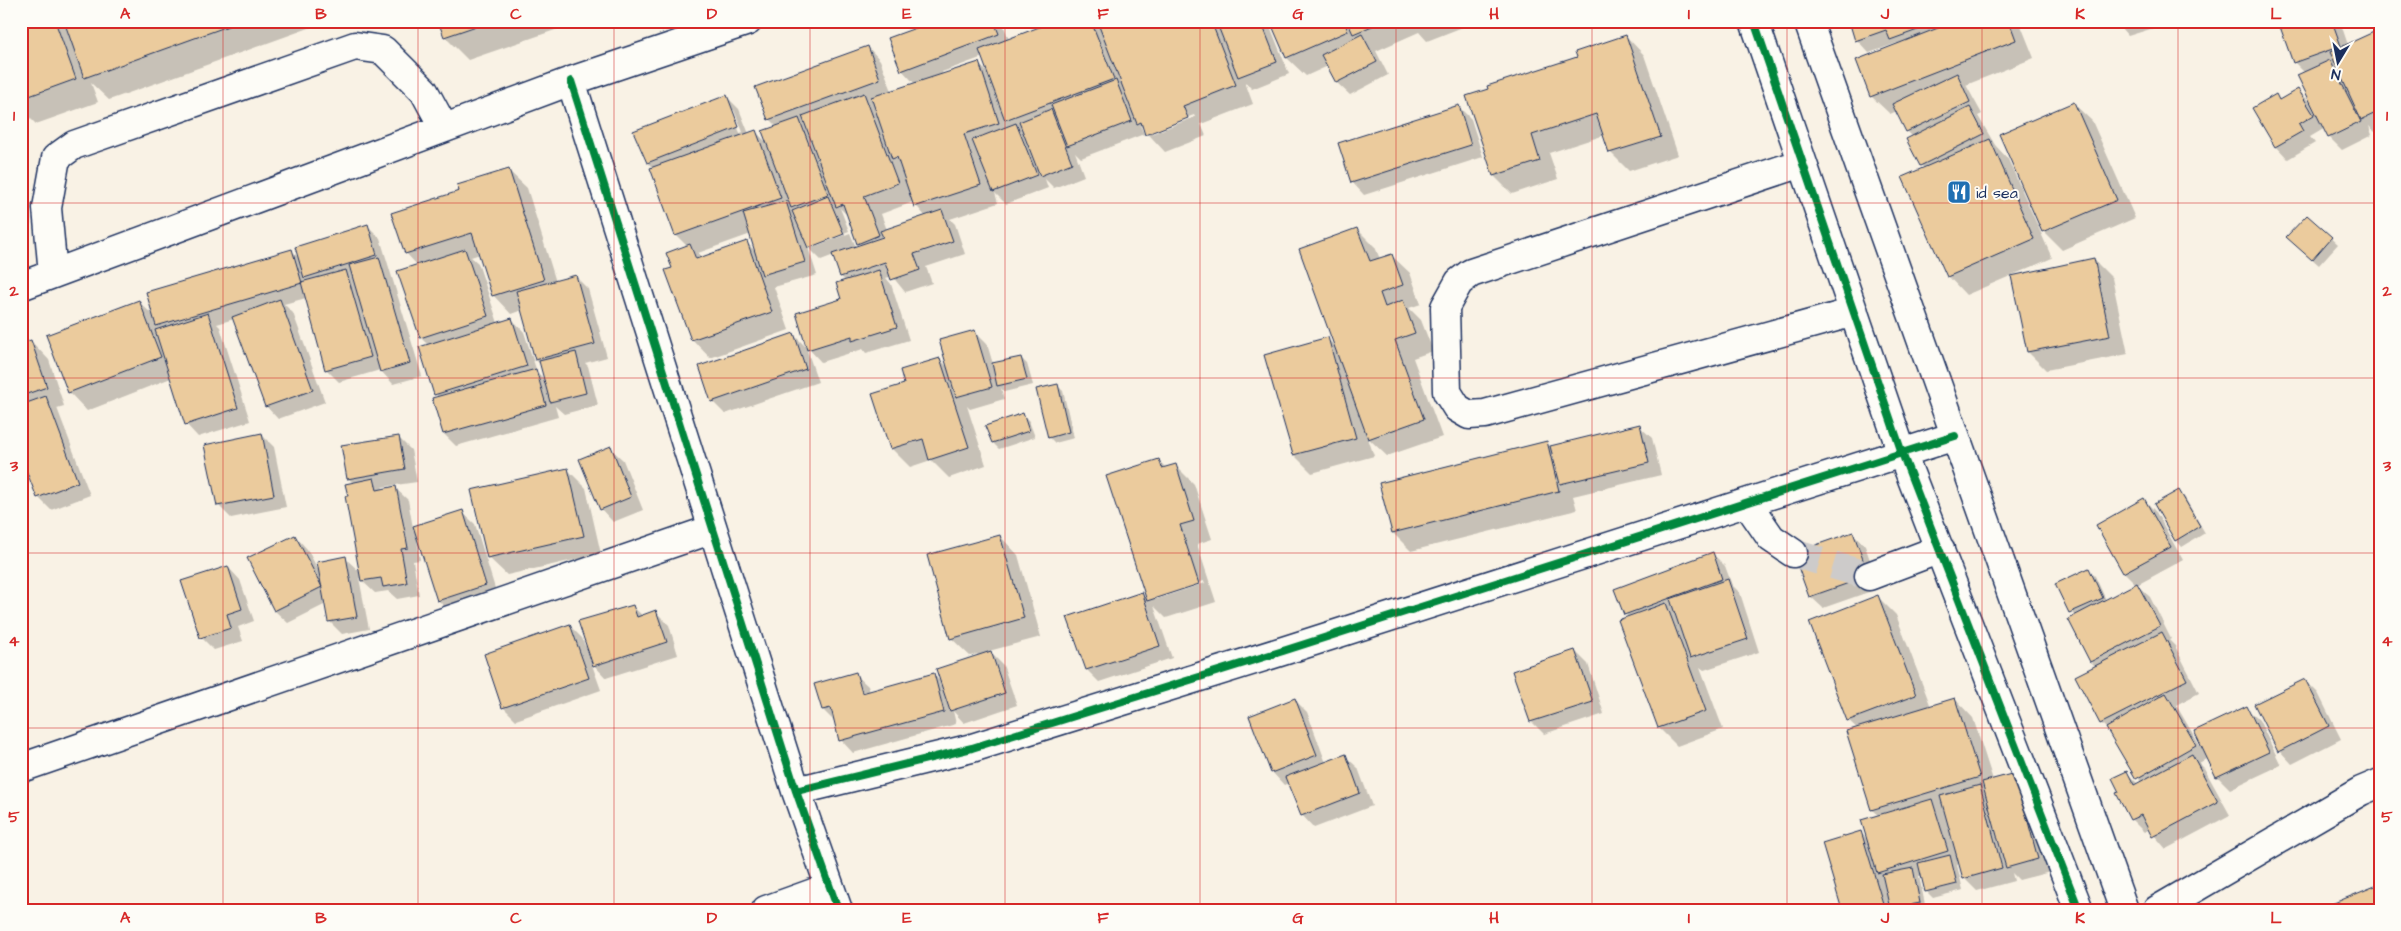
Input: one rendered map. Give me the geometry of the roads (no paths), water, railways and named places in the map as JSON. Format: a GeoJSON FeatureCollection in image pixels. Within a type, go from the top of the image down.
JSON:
{"type":"FeatureCollection","features":[{"type":"Feature","properties":{"kind":"main road"},"geometry":{"type":"LineString","coordinates":[[21,286],[571,81],[748,21]]}},
{"type":"Feature","properties":{"kind":"main road"},"geometry":{"type":"LineString","coordinates":[[1754,21],[1902,452],[2079,910]]}},
{"type":"Feature","properties":{"kind":"main road"},"geometry":{"type":"LineString","coordinates":[[1808,21],[2124,910]]}},
{"type":"Feature","properties":{"kind":"main road"},"geometry":{"type":"LineString","coordinates":[[53,274],[47,208],[56,158],[74,145],[355,46],[383,50],[424,91],[444,128]]}},
{"type":"Feature","properties":{"kind":"main road"},"geometry":{"type":"LineString","coordinates":[[571,81],[796,791],[834,899],[766,910]]}},
{"type":"Feature","properties":{"kind":"main road"},"geometry":{"type":"LineString","coordinates":[[1802,163],[1471,273],[1459,282],[1444,306],[1447,392],[1457,408],[1469,415],[1485,414],[1854,312]]}},
{"type":"Feature","properties":{"kind":"main road"},"geometry":{"type":"LineString","coordinates":[[796,791],[972,748],[1956,436]]}},
{"type":"Feature","properties":{"kind":"main road"},"geometry":{"type":"LineString","coordinates":[[1747,503],[1771,538],[1793,553]]}},
{"type":"Feature","properties":{"kind":"main road"},"geometry":{"type":"LineString","coordinates":[[21,768],[713,529]]}},
{"type":"Feature","properties":{"kind":"main road"},"geometry":{"type":"LineString","coordinates":[[1869,576],[1940,549]]}},
{"type":"Feature","properties":{"kind":"main road"},"geometry":{"type":"LineString","coordinates":[[2158,910],[2361,791],[2380,783]]}},
{"type":"Feature","properties":{"kind":"tunnel"},"geometry":{"type":"LineString","coordinates":[[1793,553],[1869,576]]}},
{"type":"Feature","properties":{"kind":"place","name":"id sea"},"geometry":{"type":"Point","coordinates":[1959,192]}}]}
